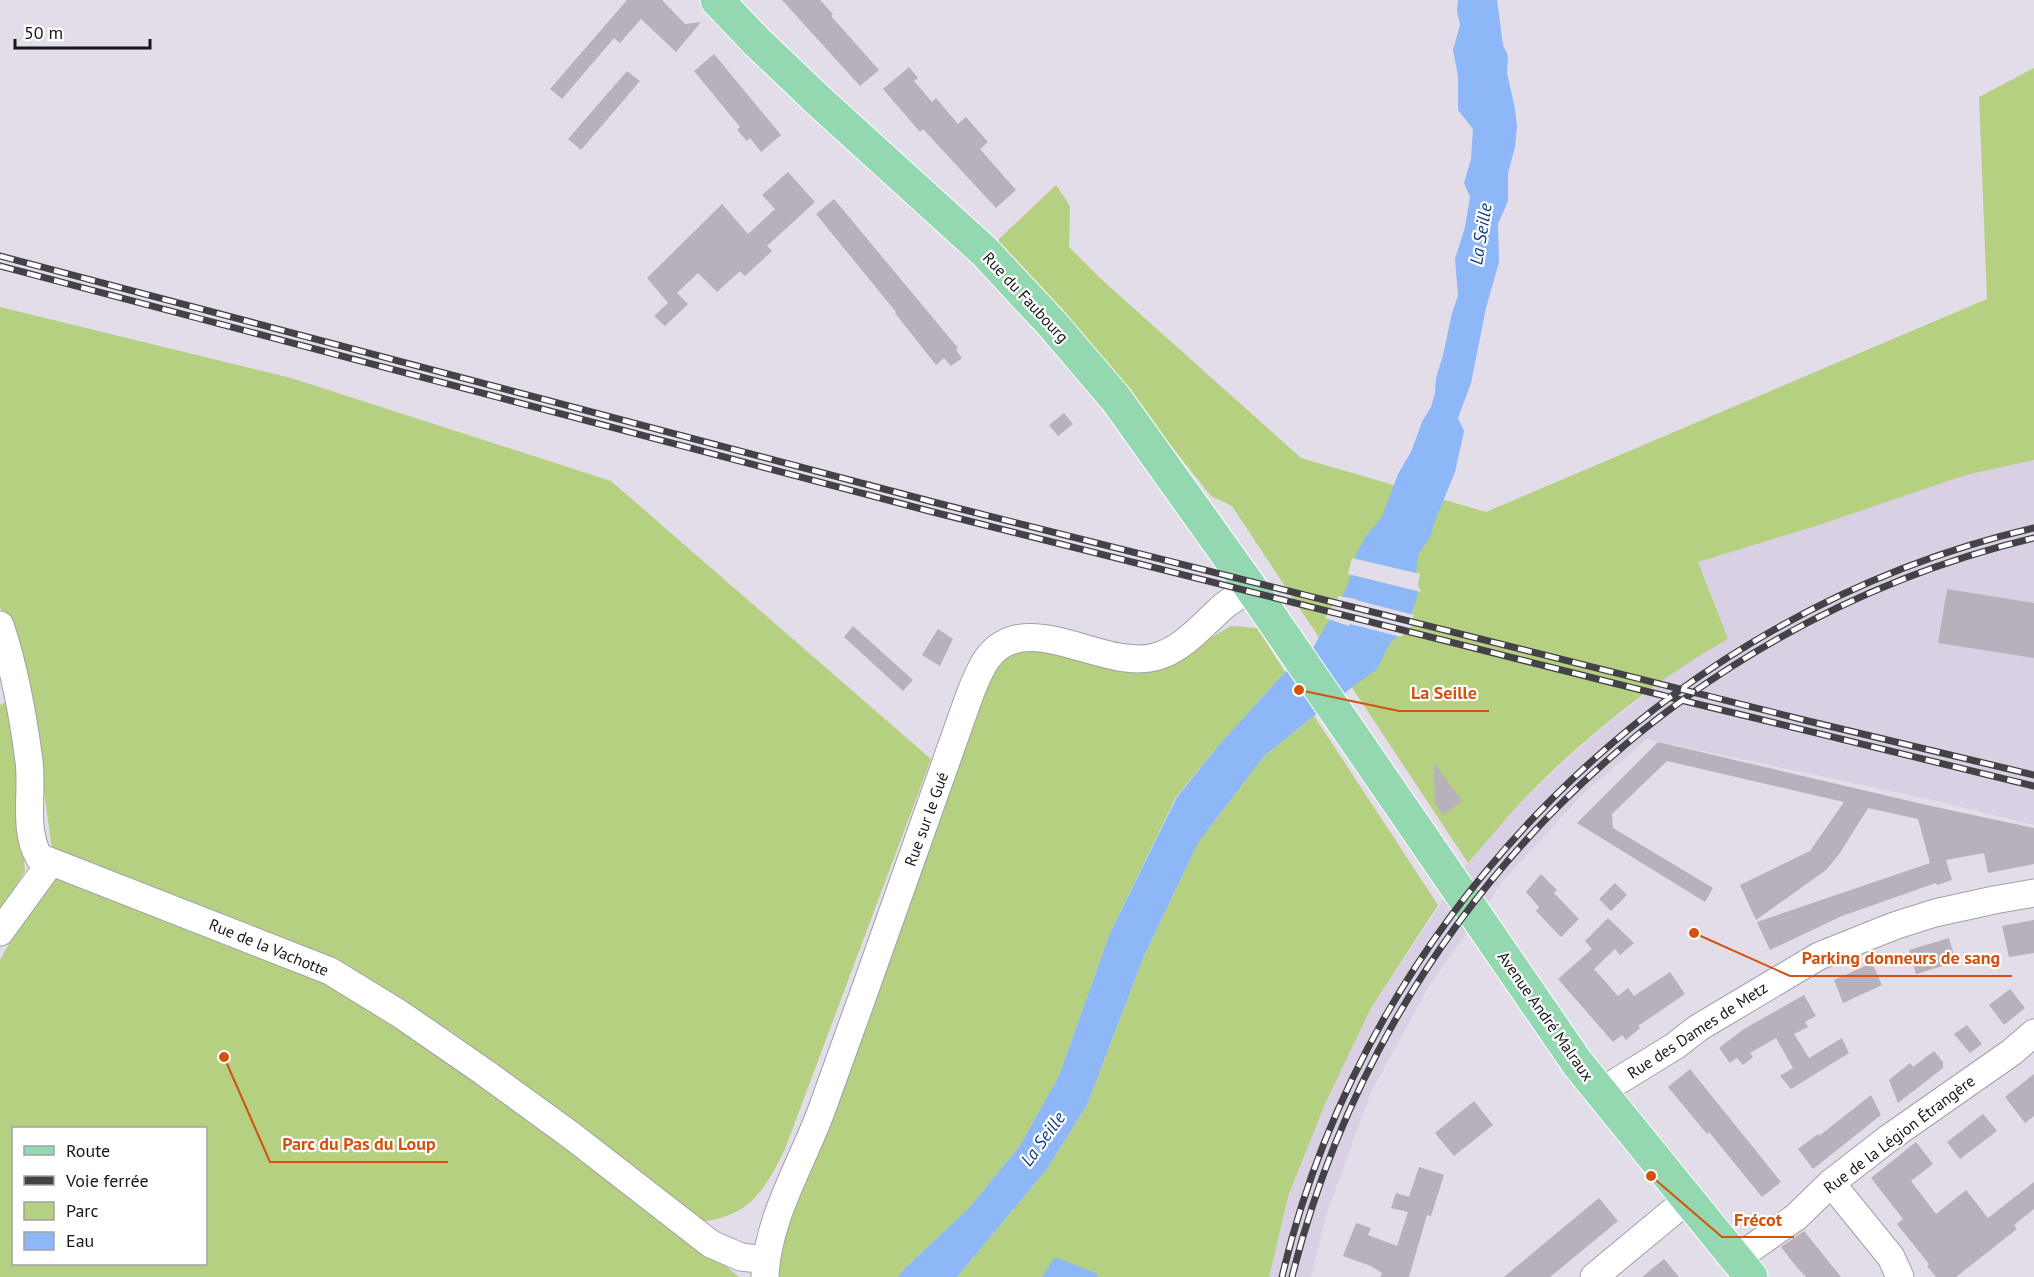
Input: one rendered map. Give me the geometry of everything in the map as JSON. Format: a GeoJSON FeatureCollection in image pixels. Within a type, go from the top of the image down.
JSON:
{"type":"FeatureCollection","features":[{"type":"Feature","properties":{"kind":"main road","name":"Rue du Faubourg"},"geometry":{"type":"LineString","coordinates":[[717,0],[820,102],[976,244],[1053,325],[1139,430],[1286,638]]}},
{"type":"Feature","properties":{"kind":"main road","name":"Avenue André Malraux"},"geometry":{"type":"LineString","coordinates":[[1286,638],[1578,1064],[1744,1268]]}},
{"type":"Feature","properties":{"kind":"street","name":"Rue sur le Gué"},"geometry":{"type":"LineString","coordinates":[[766,1268],[778,1215],[817,1124],[969,697],[987,659],[1005,643],[1034,636],[1118,658],[1154,658],[1182,643],[1227,603],[1251,588]]}},
{"type":"Feature","properties":{"kind":"street","name":"Rue de la Vachotte"},"geometry":{"type":"LineString","coordinates":[[0,625],[19,693],[29,764],[31,828],[34,848],[39,857],[330,970],[400,1014],[484,1072],[572,1136],[711,1244],[766,1268]]}},
{"type":"Feature","properties":{"kind":"street"},"geometry":{"type":"LineString","coordinates":[[0,932],[51,862]]}},
{"type":"Feature","properties":{"kind":"street","name":"Rue des Dames de Metz"},"geometry":{"type":"LineString","coordinates":[[1600,1092],[1675,1046],[1698,1028],[1819,956],[1894,926],[1935,913],[2034,893]]}},
{"type":"Feature","properties":{"kind":"street","name":"Rue de la Légion Étrangère"},"geometry":{"type":"LineString","coordinates":[[1744,1268],[1831,1183],[1889,1138],[2012,1052],[2034,1033]]}},
{"type":"Feature","properties":{"kind":"street"},"geometry":{"type":"LineString","coordinates":[[1831,1183],[1891,1257],[1900,1277]]}},
{"type":"Feature","properties":{"kind":"street"},"geometry":{"type":"LineString","coordinates":[[1594,1277],[1688,1199]]}},
{"type":"Feature","properties":{"kind":"shaded area"},"geometry":{"type":"Polygon","coordinates":[[[2034,460],[2034,825],[1933,800],[1647,739],[1582,795],[1504,880],[1429,986],[1371,1092],[1327,1212],[1311,1277],[1269,1277],[1289,1195],[1325,1104],[1371,1008],[1468,863],[1523,800],[1600,729],[1690,660],[1727,639],[1698,562],[1816,526],[1966,475],[2034,460]]]}},
{"type":"Feature","properties":{"kind":"green space"},"geometry":{"type":"Polygon","coordinates":[[[2034,68],[2034,460],[1966,475],[1816,526],[1698,562],[1728,639],[1646,692],[1569,755],[1523,800],[1468,863],[1232,506],[1211,496],[1070,319],[997,241],[1056,185],[1070,206],[1069,247],[1101,279],[1301,458],[1486,512],[1987,299],[1979,97],[2034,68]]]}},
{"type":"Feature","properties":{"kind":"green space"},"geometry":{"type":"Polygon","coordinates":[[[0,307],[291,378],[611,481],[931,759],[785,1149],[770,1177],[754,1199],[732,1214],[701,1222],[455,1034],[291,942],[52,849],[33,713],[17,642],[0,607],[0,307]]]}},
{"type":"Feature","properties":{"kind":"green space"},"geometry":{"type":"Polygon","coordinates":[[[1231,626],[1257,628],[1285,672],[1176,797],[1110,933],[1059,1076],[1019,1147],[968,1209],[898,1277],[774,1277],[780,1230],[990,670],[1006,652],[1033,644],[1127,670],[1197,646],[1231,626]]]}},
{"type":"Feature","properties":{"kind":"green space"},"geometry":{"type":"Polygon","coordinates":[[[11,699],[25,871],[0,912],[0,705],[11,699]]]}},
{"type":"Feature","properties":{"kind":"green space"},"geometry":{"type":"Polygon","coordinates":[[[1314,716],[1438,905],[1371,1008],[1325,1104],[1289,1194],[1269,1277],[957,1277],[1047,1169],[1087,1105],[1144,956],[1198,843],[1264,756],[1314,716]]]}},
{"type":"Feature","properties":{"kind":"green space"},"geometry":{"type":"Polygon","coordinates":[[[63,874],[319,975],[393,1020],[643,1198],[739,1277],[0,1277],[0,960],[44,880],[63,874]]]}},
{"type":"Feature","properties":{"kind":"water"},"geometry":{"type":"Polygon","coordinates":[[[1458,0],[1497,0],[1503,45],[1508,56],[1507,73],[1517,126],[1515,147],[1508,173],[1508,201],[1498,224],[1499,262],[1486,308],[1471,383],[1458,418],[1464,431],[1455,472],[1433,526],[1432,534],[1418,555],[1415,584],[1418,593],[1408,626],[1390,643],[1377,669],[1264,756],[1198,843],[1144,956],[1087,1105],[1047,1169],[957,1277],[898,1277],[968,1209],[1019,1147],[1059,1076],[1110,933],[1177,797],[1219,745],[1285,672],[1308,656],[1341,600],[1357,553],[1366,536],[1382,517],[1398,474],[1411,452],[1422,422],[1431,407],[1436,378],[1458,296],[1455,259],[1465,227],[1470,197],[1464,183],[1471,159],[1473,129],[1458,110],[1458,76],[1453,50],[1460,25],[1457,11],[1458,0]]]}},
{"type":"Feature","properties":{"kind":"water"},"geometry":{"type":"Polygon","coordinates":[[[1055,1257],[1098,1274],[1096,1277],[1042,1277],[1055,1257]]]}},
{"type":"Feature","properties":{"kind":"pier"},"geometry":{"type":"Polygon","coordinates":[[[1352,558],[1420,574],[1418,584],[1421,592],[1348,574],[1352,558]]]}},
{"type":"Feature","properties":{"kind":"pier"},"geometry":{"type":"Polygon","coordinates":[[[1339,596],[1414,615],[1411,627],[1401,637],[1350,624],[1349,626],[1325,618],[1339,596]]]}},
{"type":"Feature","properties":{"kind":"building"},"geometry":{"type":"Polygon","coordinates":[[[627,0],[662,0],[685,24],[701,22],[676,52],[641,19],[620,43],[614,38],[562,99],[550,89],[627,0]]]}},
{"type":"Feature","properties":{"kind":"building"},"geometry":{"type":"Polygon","coordinates":[[[782,0],[820,0],[833,14],[831,16],[879,70],[860,86],[782,0]]]}},
{"type":"Feature","properties":{"kind":"building"},"geometry":{"type":"Polygon","coordinates":[[[714,54],[781,135],[761,152],[750,138],[747,141],[737,130],[740,127],[694,71],[714,54]]]}},
{"type":"Feature","properties":{"kind":"building"},"geometry":{"type":"Polygon","coordinates":[[[909,67],[918,78],[914,81],[932,102],[936,98],[958,124],[966,117],[988,142],[980,149],[1016,190],[996,208],[923,129],[920,132],[883,89],[909,67]]]}},
{"type":"Feature","properties":{"kind":"building"},"geometry":{"type":"Polygon","coordinates":[[[627,71],[640,81],[581,150],[568,139],[627,71]]]}},
{"type":"Feature","properties":{"kind":"building"},"geometry":{"type":"Polygon","coordinates":[[[788,172],[815,202],[767,246],[772,251],[745,276],[740,271],[717,292],[698,273],[677,293],[688,304],[665,326],[654,316],[668,303],[647,278],[722,204],[748,234],[775,209],[762,195],[788,172]]]}},
{"type":"Feature","properties":{"kind":"building"},"geometry":{"type":"Polygon","coordinates":[[[834,199],[958,348],[956,350],[962,358],[951,366],[944,358],[936,365],[816,214],[834,199]]]}},
{"type":"Feature","properties":{"kind":"building"},"geometry":{"type":"Polygon","coordinates":[[[1064,413],[1073,424],[1058,436],[1049,425],[1064,413]]]}},
{"type":"Feature","properties":{"kind":"building"},"geometry":{"type":"Polygon","coordinates":[[[1947,589],[2034,603],[2034,658],[1938,643],[1947,589]]]}},
{"type":"Feature","properties":{"kind":"building"},"geometry":{"type":"Polygon","coordinates":[[[853,626],[913,680],[903,691],[844,637],[853,626]]]}},
{"type":"Feature","properties":{"kind":"building"},"geometry":{"type":"Polygon","coordinates":[[[938,629],[953,639],[940,666],[922,655],[938,629]]]}},
{"type":"Feature","properties":{"kind":"building"},"geometry":{"type":"Polygon","coordinates":[[[1658,742],[2034,828],[2034,864],[1988,873],[1984,853],[1946,860],[1952,880],[1937,885],[1936,883],[1842,916],[1770,950],[1757,922],[1930,863],[1918,819],[1868,808],[1840,853],[1826,870],[1756,920],[1740,885],[1810,851],[1844,802],[1667,761],[1612,814],[1613,828],[1713,888],[1705,902],[1577,823],[1658,742]]]}},
{"type":"Feature","properties":{"kind":"building"},"geometry":{"type":"Polygon","coordinates":[[[1434,763],[1462,801],[1443,815],[1435,804],[1434,763]]]}},
{"type":"Feature","properties":{"kind":"building"},"geometry":{"type":"Polygon","coordinates":[[[1541,874],[1557,890],[1554,893],[1579,919],[1561,937],[1536,911],[1539,907],[1526,892],[1541,874]]]}},
{"type":"Feature","properties":{"kind":"building"},"geometry":{"type":"Polygon","coordinates":[[[1615,883],[1627,895],[1611,911],[1599,899],[1615,883]]]}},
{"type":"Feature","properties":{"kind":"building"},"geometry":{"type":"Polygon","coordinates":[[[1608,918],[1634,943],[1620,955],[1615,949],[1594,969],[1618,996],[1628,988],[1634,996],[1670,972],[1685,994],[1638,1026],[1640,1028],[1626,1040],[1622,1035],[1613,1042],[1558,979],[1592,949],[1585,941],[1608,918]]]}},
{"type":"Feature","properties":{"kind":"building"},"geometry":{"type":"Polygon","coordinates":[[[2034,920],[2034,953],[2009,957],[2002,926],[2034,920]]]}},
{"type":"Feature","properties":{"kind":"building"},"geometry":{"type":"Polygon","coordinates":[[[1949,938],[1956,962],[1916,974],[1909,950],[1949,938]]]}},
{"type":"Feature","properties":{"kind":"building"},"geometry":{"type":"Polygon","coordinates":[[[1872,963],[1882,985],[1843,1003],[1834,980],[1872,963]]]}},
{"type":"Feature","properties":{"kind":"building"},"geometry":{"type":"Polygon","coordinates":[[[2010,989],[2025,1008],[2004,1025],[1989,1005],[2010,989]]]}},
{"type":"Feature","properties":{"kind":"building"},"geometry":{"type":"Polygon","coordinates":[[[1804,995],[1816,1016],[1805,1022],[1808,1027],[1794,1034],[1809,1058],[1842,1038],[1849,1053],[1791,1089],[1780,1076],[1793,1068],[1776,1038],[1750,1053],[1753,1057],[1743,1065],[1737,1058],[1730,1063],[1719,1048],[1744,1029],[1804,995]]]}},
{"type":"Feature","properties":{"kind":"building"},"geometry":{"type":"Polygon","coordinates":[[[1967,1025],[1982,1044],[1970,1053],[1954,1034],[1967,1025]]]}},
{"type":"Feature","properties":{"kind":"building"},"geometry":{"type":"Polygon","coordinates":[[[1934,1051],[1943,1062],[1943,1068],[1898,1103],[1889,1080],[1910,1063],[1913,1067],[1934,1051]]]}},
{"type":"Feature","properties":{"kind":"building"},"geometry":{"type":"Polygon","coordinates":[[[1690,1069],[1781,1182],[1762,1197],[1709,1132],[1707,1134],[1668,1087],[1690,1069]]]}},
{"type":"Feature","properties":{"kind":"building"},"geometry":{"type":"Polygon","coordinates":[[[2034,1074],[2034,1116],[2025,1123],[2005,1097],[2034,1074]]]}},
{"type":"Feature","properties":{"kind":"building"},"geometry":{"type":"Polygon","coordinates":[[[1871,1095],[1881,1115],[1813,1169],[1798,1149],[1818,1134],[1819,1136],[1871,1095]]]}},
{"type":"Feature","properties":{"kind":"building"},"geometry":{"type":"Polygon","coordinates":[[[1474,1101],[1493,1125],[1454,1156],[1435,1133],[1474,1101]]]}},
{"type":"Feature","properties":{"kind":"building"},"geometry":{"type":"Polygon","coordinates":[[[1983,1114],[1997,1131],[1960,1159],[1947,1142],[1983,1114]]]}},
{"type":"Feature","properties":{"kind":"building"},"geometry":{"type":"Polygon","coordinates":[[[1916,1142],[1933,1164],[1911,1181],[1936,1214],[1966,1190],[1988,1218],[2034,1182],[2034,1209],[2014,1225],[2017,1229],[1956,1277],[1936,1277],[1927,1266],[1929,1264],[1897,1224],[1903,1219],[1871,1178],[1916,1142]]]}},
{"type":"Feature","properties":{"kind":"building"},"geometry":{"type":"Polygon","coordinates":[[[1419,1167],[1444,1175],[1431,1216],[1427,1215],[1409,1277],[1380,1277],[1382,1273],[1371,1266],[1343,1256],[1356,1223],[1371,1228],[1368,1235],[1397,1246],[1408,1212],[1391,1208],[1396,1193],[1409,1197],[1419,1167]]]}},
{"type":"Feature","properties":{"kind":"building"},"geometry":{"type":"Polygon","coordinates":[[[1599,1198],[1618,1221],[1550,1277],[1504,1277],[1599,1198]]]}},
{"type":"Feature","properties":{"kind":"building"},"geometry":{"type":"Polygon","coordinates":[[[1804,1231],[1841,1277],[1806,1277],[1795,1265],[1781,1247],[1804,1231]]]}},
{"type":"Feature","properties":{"kind":"building"},"geometry":{"type":"Polygon","coordinates":[[[1664,1259],[1679,1277],[1642,1277],[1664,1259]]]}},
{"type":"Feature","properties":{"kind":"railway"},"geometry":{"type":"LineString","coordinates":[[0,256],[937,503],[1808,721],[2034,775]]}},
{"type":"Feature","properties":{"kind":"railway"},"geometry":{"type":"LineString","coordinates":[[0,266],[933,512],[1697,704],[2034,786]]}},
{"type":"Feature","properties":{"kind":"railway"},"geometry":{"type":"LineString","coordinates":[[1282,1277],[1324,1144],[1384,1018],[1461,902],[1553,798],[1659,706],[1775,629],[1901,569],[2034,528]]}},
{"type":"Feature","properties":{"kind":"railway"},"geometry":{"type":"LineString","coordinates":[[1292,1277],[1335,1145],[1395,1021],[1470,907],[1560,804],[1663,715],[1777,639],[1901,580],[2034,538]]}},
{"type":"Feature","properties":{"kind":"place","name":"La Seille"},"geometry":{"type":"Point","coordinates":[1299,690]}},
{"type":"Feature","properties":{"kind":"place","name":"Parking donneurs de sang"},"geometry":{"type":"Point","coordinates":[1694,933]}},
{"type":"Feature","properties":{"kind":"place","name":"Parc du Pas du Loup"},"geometry":{"type":"Point","coordinates":[224,1057]}},
{"type":"Feature","properties":{"kind":"place","name":"Frécot"},"geometry":{"type":"Point","coordinates":[1651,1176]}}]}
